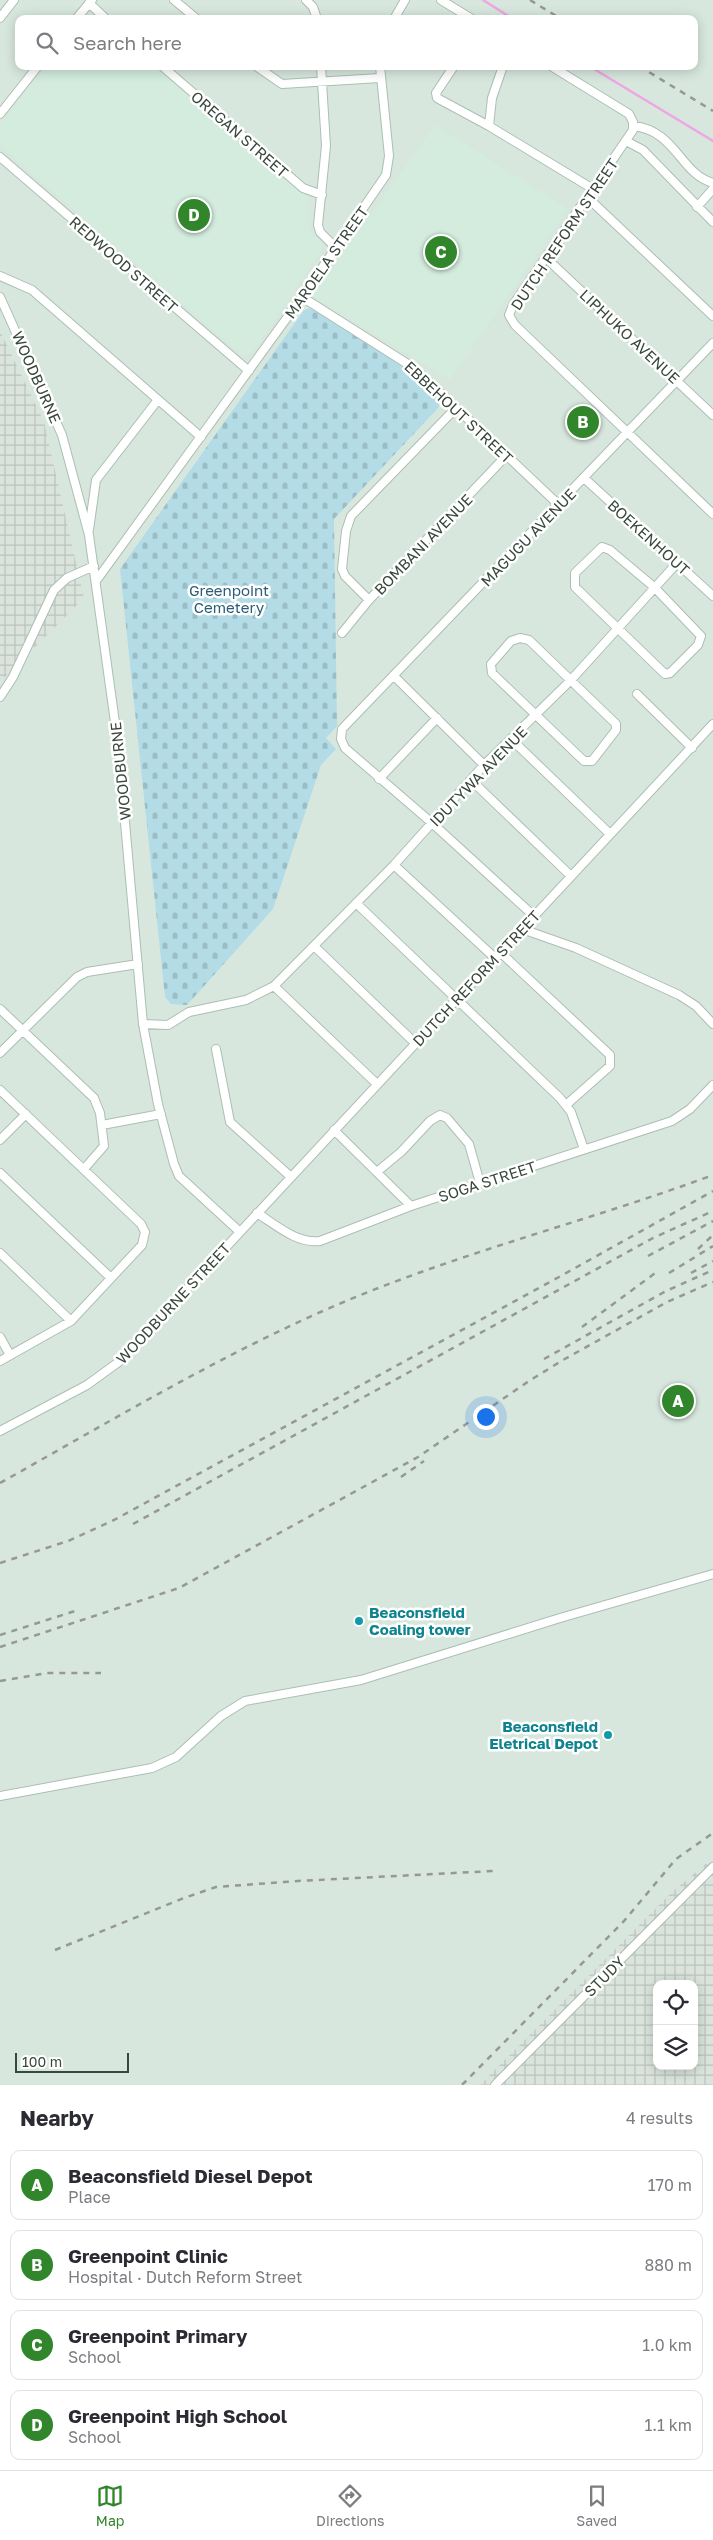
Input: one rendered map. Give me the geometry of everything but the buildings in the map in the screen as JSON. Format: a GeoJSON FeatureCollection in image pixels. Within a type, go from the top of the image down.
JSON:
{"type":"FeatureCollection","features":[{"type":"Feature","properties":{"kind":"street"},"geometry":{"type":"LineString","coordinates":[[0,18],[13,0]]}},
{"type":"Feature","properties":{"kind":"street"},"geometry":{"type":"LineString","coordinates":[[174,0],[192,15]]}},
{"type":"Feature","properties":{"kind":"street"},"geometry":{"type":"LineString","coordinates":[[306,0],[313,7],[316,15]]}},
{"type":"Feature","properties":{"kind":"street"},"geometry":{"type":"LineString","coordinates":[[396,15],[405,0]]}},
{"type":"Feature","properties":{"kind":"street"},"geometry":{"type":"LineString","coordinates":[[441,0],[465,15]]}},
{"type":"Feature","properties":{"kind":"street"},"geometry":{"type":"LineString","coordinates":[[79,15],[90,2],[102,15]]}},
{"type":"Feature","properties":{"kind":"street"},"geometry":{"type":"LineString","coordinates":[[1,111],[35,70]]}},
{"type":"Feature","properties":{"kind":"street","name":"OREGAN STREET"},"geometry":{"type":"LineString","coordinates":[[167,70],[303,188],[322,195]]}},
{"type":"Feature","properties":{"kind":"street"},"geometry":{"type":"LineString","coordinates":[[262,70],[282,84],[380,78]]}},
{"type":"Feature","properties":{"kind":"street"},"geometry":{"type":"LineString","coordinates":[[321,70],[326,146],[318,230],[336,248]]}},
{"type":"Feature","properties":{"kind":"street","name":"MAROELA STREET"},"geometry":{"type":"LineString","coordinates":[[96,581],[302,297],[376,191],[388,166],[380,70]]}},
{"type":"Feature","properties":{"kind":"street"},"geometry":{"type":"LineString","coordinates":[[452,70],[436,96],[594,189]]}},
{"type":"Feature","properties":{"kind":"street"},"geometry":{"type":"LineString","coordinates":[[489,126],[492,98],[501,70]]}},
{"type":"Feature","properties":{"kind":"street"},"geometry":{"type":"LineString","coordinates":[[558,70],[629,114],[633,126],[650,128],[659,133],[702,179],[713,182]]}},
{"type":"Feature","properties":{"kind":"street","name":"DUTCH REFORM STREET"},"geometry":{"type":"LineString","coordinates":[[633,126],[626,141],[513,305],[509,315],[627,433],[713,514]]}},
{"type":"Feature","properties":{"kind":"street"},"geometry":{"type":"LineString","coordinates":[[626,141],[643,150],[713,222]]}},
{"type":"Feature","properties":{"kind":"street","name":"REDWOOD STREET"},"geometry":{"type":"LineString","coordinates":[[0,158],[248,371]]}},
{"type":"Feature","properties":{"kind":"street"},"geometry":{"type":"LineString","coordinates":[[697,207],[713,189]]}},
{"type":"Feature","properties":{"kind":"street"},"geometry":{"type":"LineString","coordinates":[[588,198],[713,316]]}},
{"type":"Feature","properties":{"kind":"street","name":"LIPHUKO AVENUE"},"geometry":{"type":"LineString","coordinates":[[546,258],[713,415]]}},
{"type":"Feature","properties":{"kind":"street"},"geometry":{"type":"LineString","coordinates":[[0,276],[32,290],[201,437]]}},
{"type":"Feature","properties":{"kind":"street","name":"WOODBURNE"},"geometry":{"type":"LineString","coordinates":[[0,297],[62,435],[89,535],[118,744],[143,1024],[160,1114],[174,1164],[180,1176],[240,1232]]}},
{"type":"Feature","properties":{"kind":"street","name":"EBBEHOUT STREET"},"geometry":{"type":"LineString","coordinates":[[302,297],[403,359],[559,504]]}},
{"type":"Feature","properties":{"kind":"street","name":"MAGUGU AVENUE"},"geometry":{"type":"LineString","coordinates":[[379,779],[345,748],[341,739],[342,729],[395,677],[713,343]]}},
{"type":"Feature","properties":{"kind":"street"},"geometry":{"type":"LineString","coordinates":[[89,535],[96,480],[158,400]]}},
{"type":"Feature","properties":{"kind":"street"},"geometry":{"type":"LineString","coordinates":[[369,600],[362,595],[343,572],[350,520],[455,408]]}},
{"type":"Feature","properties":{"kind":"street","name":"BOMBANI AVENUE"},"geometry":{"type":"LineString","coordinates":[[342,633],[369,600],[506,456]]}},
{"type":"Feature","properties":{"kind":"street","name":"BOEKENHOUT"},"geometry":{"type":"LineString","coordinates":[[584,478],[713,596]]}},
{"type":"Feature","properties":{"kind":"street"},"geometry":{"type":"LineString","coordinates":[[604,547],[654,587],[701,636],[698,645],[670,674],[664,674],[618,629],[575,587],[575,574],[598,549],[604,547]]}},
{"type":"Feature","properties":{"kind":"street","name":"IDUTYWA AVENUE"},"geometry":{"type":"LineString","coordinates":[[143,1024],[168,1025],[189,1012],[246,1000],[274,986],[394,865],[484,765],[571,680],[678,562]]}},
{"type":"Feature","properties":{"kind":"street"},"geometry":{"type":"LineString","coordinates":[[0,697],[13,677],[54,590],[67,578],[94,566]]}},
{"type":"Feature","properties":{"kind":"street"},"geometry":{"type":"LineString","coordinates":[[520,638],[529,640],[571,680],[616,724],[616,730],[594,759],[584,761],[536,716],[491,670],[491,664],[512,641],[520,638]]}},
{"type":"Feature","properties":{"kind":"street"},"geometry":{"type":"LineString","coordinates":[[395,677],[484,765]]}},
{"type":"Feature","properties":{"kind":"street"},"geometry":{"type":"LineString","coordinates":[[637,694],[692,748]]}},
{"type":"Feature","properties":{"kind":"street"},"geometry":{"type":"LineString","coordinates":[[438,718],[379,779],[432,823],[534,916]]}},
{"type":"Feature","properties":{"kind":"street","name":"DUTCH REFORM STREET"},"geometry":{"type":"LineString","coordinates":[[240,1232],[713,724]]}},
{"type":"Feature","properties":{"kind":"street"},"geometry":{"type":"LineString","coordinates":[[511,739],[610,834]]}},
{"type":"Feature","properties":{"kind":"street"},"geometry":{"type":"LineString","coordinates":[[471,780],[571,876]]}},
{"type":"Feature","properties":{"kind":"street"},"geometry":{"type":"LineString","coordinates":[[394,865],[610,1055],[610,1066],[566,1105]]}},
{"type":"Feature","properties":{"kind":"street"},"geometry":{"type":"LineString","coordinates":[[356,904],[566,1105],[571,1112],[584,1149]]}},
{"type":"Feature","properties":{"kind":"street"},"geometry":{"type":"LineString","coordinates":[[522,929],[576,948],[679,995],[696,1006],[713,1024]]}},
{"type":"Feature","properties":{"kind":"street"},"geometry":{"type":"LineString","coordinates":[[314,946],[415,1043]]}},
{"type":"Feature","properties":{"kind":"street"},"geometry":{"type":"LineString","coordinates":[[0,1053],[72,980],[82,974],[138,964]]}},
{"type":"Feature","properties":{"kind":"street"},"geometry":{"type":"LineString","coordinates":[[274,986],[377,1084]]}},
{"type":"Feature","properties":{"kind":"street"},"geometry":{"type":"LineString","coordinates":[[0,1009],[24,1029],[94,1098],[102,1125],[104,1146],[84,1169]]}},
{"type":"Feature","properties":{"kind":"street"},"geometry":{"type":"LineString","coordinates":[[216,1049],[230,1122],[291,1176]]}},
{"type":"Feature","properties":{"kind":"street","name":"SOGA STREET"},"geometry":{"type":"LineString","coordinates":[[257,1213],[295,1236],[313,1242],[332,1237],[411,1206],[672,1121],[690,1109],[713,1085]]}},
{"type":"Feature","properties":{"kind":"street"},"geometry":{"type":"LineString","coordinates":[[0,1090],[144,1228],[145,1238],[142,1244],[71,1321],[0,1361]]}},
{"type":"Feature","properties":{"kind":"street"},"geometry":{"type":"LineString","coordinates":[[0,1140],[26,1114]]}},
{"type":"Feature","properties":{"kind":"street"},"geometry":{"type":"LineString","coordinates":[[102,1125],[160,1114]]}},
{"type":"Feature","properties":{"kind":"street"},"geometry":{"type":"LineString","coordinates":[[378,1171],[401,1152],[430,1121],[440,1115],[447,1118],[470,1144],[480,1183]]}},
{"type":"Feature","properties":{"kind":"street"},"geometry":{"type":"LineString","coordinates":[[334,1130],[378,1171],[411,1206]]}},
{"type":"Feature","properties":{"kind":"street"},"geometry":{"type":"LineString","coordinates":[[0,1173],[111,1278]]}},
{"type":"Feature","properties":{"kind":"street","name":"WOODBURNE STREET"},"geometry":{"type":"LineString","coordinates":[[0,1431],[74,1393],[120,1361],[240,1232]]}},
{"type":"Feature","properties":{"kind":"street"},"geometry":{"type":"LineString","coordinates":[[0,1253],[71,1321]]}},
{"type":"Feature","properties":{"kind":"street"},"geometry":{"type":"LineString","coordinates":[[0,1337],[10,1356]]}},
{"type":"Feature","properties":{"kind":"street"},"geometry":{"type":"LineString","coordinates":[[0,1796],[152,1768],[176,1757],[220,1716],[245,1700],[361,1680],[560,1618],[713,1574]]}},
{"type":"Feature","properties":{"kind":"street","name":"STUDY"},"geometry":{"type":"LineString","coordinates":[[495,2085],[713,1867]]}},
{"type":"Feature","properties":{"kind":"shaded area"},"geometry":{"type":"Polygon","coordinates":[[[0,0],[713,0],[713,2085],[0,2085],[0,0]]]}},
{"type":"Feature","properties":{"kind":"shaded area"},"geometry":{"type":"Polygon","coordinates":[[[44,70],[161,70],[308,197],[309,232],[322,242],[322,250],[252,353],[242,355],[0,146],[0,124],[44,70]]]}},
{"type":"Feature","properties":{"kind":"shaded area"},"geometry":{"type":"Polygon","coordinates":[[[435,125],[568,209],[450,380],[312,296],[435,125]]]}},
{"type":"Feature","properties":{"kind":"shaded area"},"geometry":{"type":"Polygon","coordinates":[[[0,331],[44,422],[84,598],[0,682],[0,331]]]}},
{"type":"Feature","properties":{"kind":"shaded area"},"geometry":{"type":"Polygon","coordinates":[[[713,1858],[713,2085],[480,2085],[672,1892],[713,1858]]]}},
{"type":"Feature","properties":{"kind":"green space","name":"Greenpoint Cemetery"},"geometry":{"type":"Polygon","coordinates":[[[311,308],[400,362],[439,399],[439,407],[334,519],[337,726],[326,738],[336,749],[321,765],[273,909],[187,1005],[171,1004],[165,997],[120,569],[304,310],[311,308]]]}},
{"type":"Feature","properties":{"kind":"waterway"},"geometry":{"type":"LineString","coordinates":[[483,0],[507,15]]}},
{"type":"Feature","properties":{"kind":"waterway"},"geometry":{"type":"LineString","coordinates":[[596,70],[713,141]]}},
{"type":"Feature","properties":{"kind":"railway"},"geometry":{"type":"LineString","coordinates":[[530,0],[554,15]]}},
{"type":"Feature","properties":{"kind":"railway"},"geometry":{"type":"LineString","coordinates":[[646,70],[713,111]]}},
{"type":"Feature","properties":{"kind":"railway"},"geometry":{"type":"LineString","coordinates":[[0,1483],[210,1366],[252,1344],[339,1304],[431,1268],[713,1175]]}},
{"type":"Feature","properties":{"kind":"railway"},"geometry":{"type":"LineString","coordinates":[[0,1563],[68,1541],[114,1520],[713,1191]]}},
{"type":"Feature","properties":{"kind":"railway"},"geometry":{"type":"LineString","coordinates":[[133,1524],[653,1238],[713,1211]]}},
{"type":"Feature","properties":{"kind":"railway"},"geometry":{"type":"LineString","coordinates":[[648,1256],[713,1221]]}},
{"type":"Feature","properties":{"kind":"railway"},"geometry":{"type":"LineString","coordinates":[[698,1249],[713,1235]]}},
{"type":"Feature","properties":{"kind":"railway"},"geometry":{"type":"LineString","coordinates":[[669,1273],[713,1246]]}},
{"type":"Feature","properties":{"kind":"railway"},"geometry":{"type":"LineString","coordinates":[[691,1273],[713,1261]]}},
{"type":"Feature","properties":{"kind":"railway"},"geometry":{"type":"LineString","coordinates":[[544,1359],[666,1291],[713,1270]]}},
{"type":"Feature","properties":{"kind":"railway"},"geometry":{"type":"LineString","coordinates":[[582,1327],[658,1271]]}},
{"type":"Feature","properties":{"kind":"railway"},"geometry":{"type":"LineString","coordinates":[[0,1647],[179,1588],[418,1457],[563,1360],[667,1302],[713,1282]]}},
{"type":"Feature","properties":{"kind":"railway"},"geometry":{"type":"LineString","coordinates":[[401,1477],[424,1461]]}},
{"type":"Feature","properties":{"kind":"railway"},"geometry":{"type":"LineString","coordinates":[[0,1635],[75,1611]]}},
{"type":"Feature","properties":{"kind":"railway"},"geometry":{"type":"LineString","coordinates":[[0,1681],[47,1673],[101,1673]]}},
{"type":"Feature","properties":{"kind":"railway"},"geometry":{"type":"LineString","coordinates":[[462,2085],[624,1921],[676,1859],[713,1833]]}},
{"type":"Feature","properties":{"kind":"railway"},"geometry":{"type":"LineString","coordinates":[[55,1950],[216,1887],[493,1871]]}},
{"type":"Feature","properties":{"kind":"place","name":"Greenpoint High School"},"geometry":{"type":"Point","coordinates":[194,215]}},
{"type":"Feature","properties":{"kind":"place","name":"Greenpoint Primary"},"geometry":{"type":"Point","coordinates":[441,252]}},
{"type":"Feature","properties":{"kind":"place","name":"Greenpoint Clinic"},"geometry":{"type":"Point","coordinates":[583,422]}},
{"type":"Feature","properties":{"kind":"place","name":"Beaconsfield Diesel Depot"},"geometry":{"type":"Point","coordinates":[678,1401]}},
{"type":"Feature","properties":{"kind":"place","name":"Beaconsfield Coaling tower"},"geometry":{"type":"Point","coordinates":[359,1621]}},
{"type":"Feature","properties":{"kind":"place","name":"Beaconsfield Eletrical Depot"},"geometry":{"type":"Point","coordinates":[608,1735]}}]}
